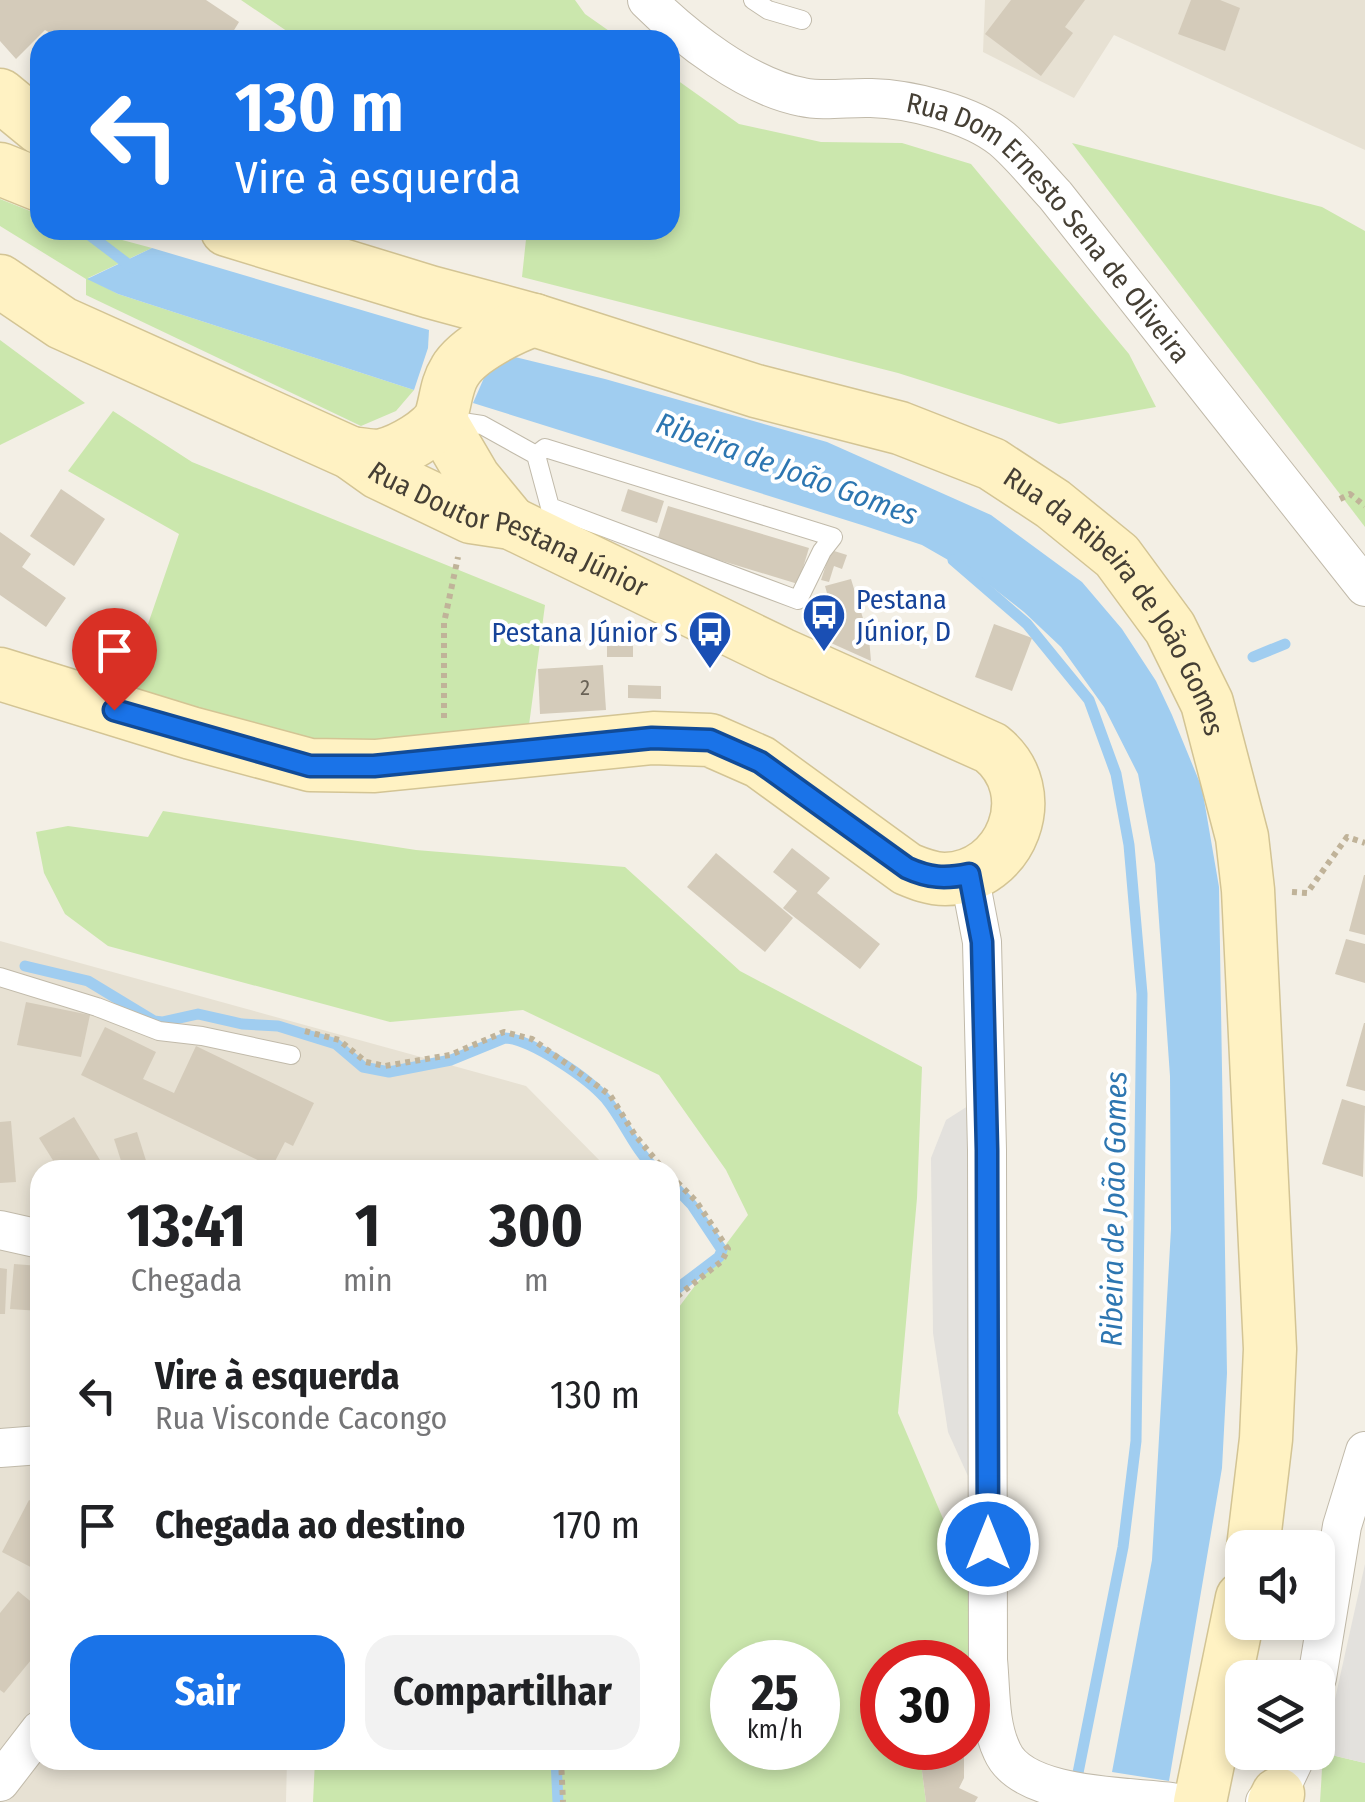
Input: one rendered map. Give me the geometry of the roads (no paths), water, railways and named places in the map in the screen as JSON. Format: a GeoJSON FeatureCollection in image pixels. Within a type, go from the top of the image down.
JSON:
{"type":"FeatureCollection","features":[{"type":"Feature","properties":{"kind":"main road"},"geometry":{"type":"LineString","coordinates":[[0,168],[30,182]]}},
{"type":"Feature","properties":{"kind":"main road","name":"Rua da Ribeira de João Gomes"},"geometry":{"type":"LineString","coordinates":[[242,240],[450,360],[534,320],[756,390],[900,428],[992,464],[1053,504],[1118,556],[1170,628],[1208,703],[1242,838],[1248,890],[1270,1348],[1266,1439],[1255,1530]]}},
{"type":"Feature","properties":{"kind":"main road","name":"Rua Doutor Pestana Júnior"},"geometry":{"type":"LineString","coordinates":[[0,281],[62,324],[351,453],[379,474],[471,517],[512,523],[781,654],[991,748],[1014,773],[1020,804],[1010,836],[998,852],[969,874]]}},
{"type":"Feature","properties":{"kind":"main road"},"geometry":{"type":"LineString","coordinates":[[351,453],[380,456],[402,448],[450,360],[506,330],[534,320]]}},
{"type":"Feature","properties":{"kind":"main road"},"geometry":{"type":"LineString","coordinates":[[450,360],[474,478],[512,523]]}},
{"type":"Feature","properties":{"kind":"main road"},"geometry":{"type":"LineString","coordinates":[[0,674],[310,766],[374,766],[652,738],[710,740],[760,762],[907,868],[948,879],[969,874]]}},
{"type":"Feature","properties":{"kind":"main road"},"geometry":{"type":"LineString","coordinates":[[1200,1802],[1233,1640]]}},
{"type":"Feature","properties":{"kind":"street","name":"Rua Dom Ernesto Sena de Oliveira"},"geometry":{"type":"LineString","coordinates":[[647,0],[678,30]]}},
{"type":"Feature","properties":{"kind":"street","name":"Rua Dom Ernesto Sena de Oliveira"},"geometry":{"type":"LineString","coordinates":[[680,31],[743,74],[802,98],[876,98],[918,106],[967,118],[1002,139],[1055,195],[1365,587]]}},
{"type":"Feature","properties":{"kind":"street"},"geometry":{"type":"LineString","coordinates":[[969,874],[982,942],[987,1150],[988,1660],[994,1726],[1003,1755],[1023,1778],[1046,1785],[1168,1802]]}},
{"type":"Feature","properties":{"kind":"street"},"geometry":{"type":"LineString","coordinates":[[0,1230],[30,1237]]}},
{"type":"Feature","properties":{"kind":"street"},"geometry":{"type":"LineString","coordinates":[[0,1448],[30,1445]]}},
{"type":"Feature","properties":{"kind":"street"},"geometry":{"type":"LineString","coordinates":[[1320,1660],[1342,1526],[1365,1451]]}},
{"type":"Feature","properties":{"kind":"street"},"geometry":{"type":"LineString","coordinates":[[0,1782],[30,1743]]}},
{"type":"Feature","properties":{"kind":"lane"},"geometry":{"type":"LineString","coordinates":[[753,0],[768,10],[802,20]]}},
{"type":"Feature","properties":{"kind":"lane"},"geometry":{"type":"LineString","coordinates":[[450,360],[456,420],[482,425],[536,455],[550,507],[798,600],[833,537],[545,448],[536,455]]}},
{"type":"Feature","properties":{"kind":"lane"},"geometry":{"type":"LineString","coordinates":[[0,977],[159,1031],[291,1055]]}},
{"type":"Feature","properties":{"kind":"water"},"geometry":{"type":"Polygon","coordinates":[[[152,248],[429,330],[428,348],[414,390],[118,294],[87,279],[152,248]]]}},
{"type":"Feature","properties":{"kind":"water"},"geometry":{"type":"Polygon","coordinates":[[[515,357],[827,442],[991,515],[1082,582],[1122,629],[1156,681],[1172,715],[1202,788],[1219,887],[1227,1373],[1222,1468],[1169,1781],[1112,1772],[1152,1560],[1171,1229],[1170,1076],[1155,864],[1138,774],[1104,707],[1061,647],[983,580],[922,545],[473,403],[487,371],[515,357]]]}},
{"type":"Feature","properties":{"kind":"waterway","name":"Ribeira de João Gomes"},"geometry":{"type":"LineString","coordinates":[[96,240],[133,268]]}},
{"type":"Feature","properties":{"kind":"waterway","name":"Ribeira de João Gomes"},"geometry":{"type":"LineString","coordinates":[[953,560],[1027,624],[1089,700],[1116,774],[1129,845],[1142,994],[1136,1441],[1123,1547],[1075,1788]]}},
{"type":"Feature","properties":{"kind":"waterway"},"geometry":{"type":"LineString","coordinates":[[1253,657],[1285,644]]}},
{"type":"Feature","properties":{"kind":"waterway"},"geometry":{"type":"LineString","coordinates":[[25,966],[88,981],[154,1021],[198,1014],[242,1024],[278,1026],[336,1044],[363,1067],[389,1072],[451,1060],[505,1038],[516,1040],[558,1061],[598,1090],[647,1160]]}},
{"type":"Feature","properties":{"kind":"waterway"},"geometry":{"type":"LineString","coordinates":[[680,1192],[722,1250],[719,1257],[680,1286]]}},
{"type":"Feature","properties":{"kind":"waterway"},"geometry":{"type":"LineString","coordinates":[[556,1770],[558,1802]]}},
{"type":"Feature","properties":{"kind":"place","name":"Pestana Júnior, D"},"geometry":{"type":"Point","coordinates":[824,653]}},
{"type":"Feature","properties":{"kind":"place","name":"Pestana Júnior S"},"geometry":{"type":"Point","coordinates":[710,670]}}]}
